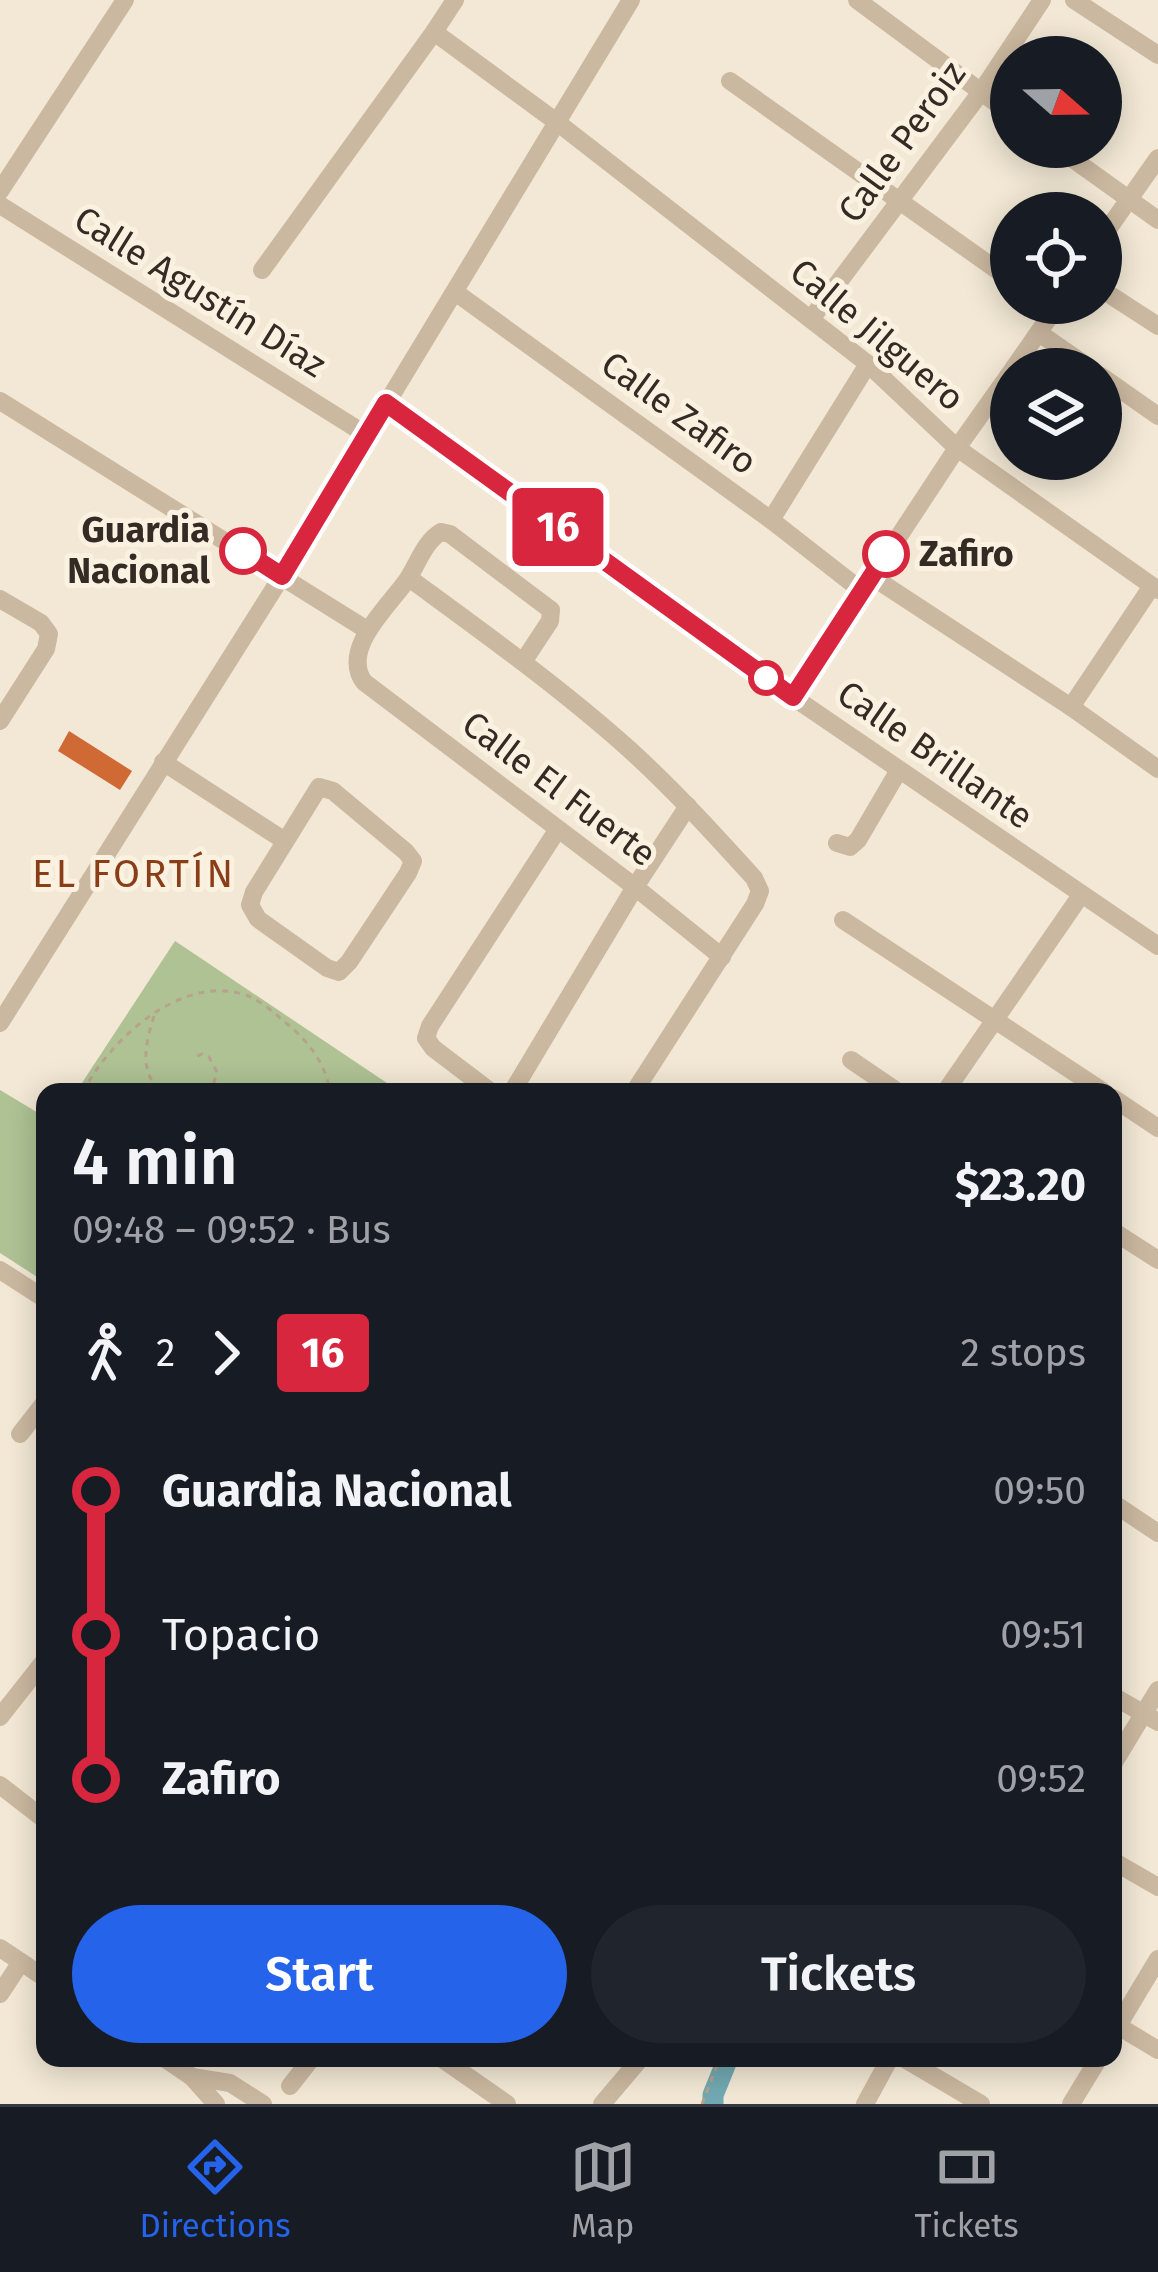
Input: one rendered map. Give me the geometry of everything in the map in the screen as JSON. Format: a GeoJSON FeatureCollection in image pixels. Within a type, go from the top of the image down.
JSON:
{"type":"FeatureCollection","features":[{"type":"Feature","properties":{"kind":"street"},"geometry":{"type":"LineString","coordinates":[[0,191],[125,0]]}},
{"type":"Feature","properties":{"kind":"street"},"geometry":{"type":"LineString","coordinates":[[262,270],[454,0]]}},
{"type":"Feature","properties":{"kind":"street"},"geometry":{"type":"LineString","coordinates":[[0,1023],[282,576],[631,0]]}},
{"type":"Feature","properties":{"kind":"street"},"geometry":{"type":"LineString","coordinates":[[857,0],[990,99]]}},
{"type":"Feature","properties":{"kind":"street","name":"Calle Peroiz"},"geometry":{"type":"LineString","coordinates":[[811,319],[981,92],[1042,0]]}},
{"type":"Feature","properties":{"kind":"street"},"geometry":{"type":"LineString","coordinates":[[1074,0],[1158,55]]}},
{"type":"Feature","properties":{"kind":"street","name":"Calle Jilguero"},"geometry":{"type":"LineString","coordinates":[[434,32],[868,364],[957,448],[1155,588]]}},
{"type":"Feature","properties":{"kind":"street"},"geometry":{"type":"LineString","coordinates":[[730,80],[990,265]]}},
{"type":"Feature","properties":{"kind":"street"},"geometry":{"type":"LineString","coordinates":[[1122,208],[1158,158]]}},
{"type":"Feature","properties":{"kind":"street"},"geometry":{"type":"LineString","coordinates":[[1084,168],[1158,220]]}},
{"type":"Feature","properties":{"kind":"street","name":"Calle Agustín Díaz"},"geometry":{"type":"LineString","coordinates":[[0,205],[365,434]]}},
{"type":"Feature","properties":{"kind":"street","name":"Calle Zafiro"},"geometry":{"type":"LineString","coordinates":[[455,292],[771,520],[866,584],[1071,707],[1158,769]]}},
{"type":"Feature","properties":{"kind":"street"},"geometry":{"type":"LineString","coordinates":[[1122,303],[1158,326]]}},
{"type":"Feature","properties":{"kind":"street"},"geometry":{"type":"LineString","coordinates":[[1028,348],[1044,324]]}},
{"type":"Feature","properties":{"kind":"street"},"geometry":{"type":"LineString","coordinates":[[1039,333],[1060,348]]}},
{"type":"Feature","properties":{"kind":"street"},"geometry":{"type":"LineString","coordinates":[[771,520],[868,364]]}},
{"type":"Feature","properties":{"kind":"street"},"geometry":{"type":"LineString","coordinates":[[1122,391],[1158,416]]}},
{"type":"Feature","properties":{"kind":"street"},"geometry":{"type":"LineString","coordinates":[[0,401],[367,630],[409,578],[433,536],[450,534],[551,610],[550,620],[523,662]]}},
{"type":"Feature","properties":{"kind":"street"},"geometry":{"type":"LineString","coordinates":[[793,697],[990,402]]}},
{"type":"Feature","properties":{"kind":"street","name":"Calle Brillante"},"geometry":{"type":"LineString","coordinates":[[386,403],[793,697],[1158,946]]}},
{"type":"Feature","properties":{"kind":"street"},"geometry":{"type":"LineString","coordinates":[[409,578],[523,662],[628,749],[688,806],[760,890],[640,1083]]}},
{"type":"Feature","properties":{"kind":"street"},"geometry":{"type":"LineString","coordinates":[[1071,707],[1155,588]]}},
{"type":"Feature","properties":{"kind":"street"},"geometry":{"type":"LineString","coordinates":[[0,598],[49,634],[46,649],[0,721]]}},
{"type":"Feature","properties":{"kind":"street","name":"Calle El Fuerte"},"geometry":{"type":"LineString","coordinates":[[367,630],[357,660],[364,682],[722,956]]}},
{"type":"Feature","properties":{"kind":"street"},"geometry":{"type":"LineString","coordinates":[[163,762],[285,841]]}},
{"type":"Feature","properties":{"kind":"street"},"geometry":{"type":"LineString","coordinates":[[837,843],[850,848],[858,840],[899,770]]}},
{"type":"Feature","properties":{"kind":"street"},"geometry":{"type":"LineString","coordinates":[[319,787],[333,791],[413,861],[339,972],[326,968],[258,919],[250,905],[285,841],[319,787]]}},
{"type":"Feature","properties":{"kind":"street"},"geometry":{"type":"LineString","coordinates":[[517,1083],[688,806]]}},
{"type":"Feature","properties":{"kind":"street"},"geometry":{"type":"LineString","coordinates":[[479,1083],[433,1048],[426,1039],[430,1026],[558,829]]}},
{"type":"Feature","properties":{"kind":"street"},"geometry":{"type":"LineString","coordinates":[[952,1083],[1081,895]]}},
{"type":"Feature","properties":{"kind":"street"},"geometry":{"type":"LineString","coordinates":[[842,920],[1090,1083]]}},
{"type":"Feature","properties":{"kind":"street"},"geometry":{"type":"LineString","coordinates":[[851,1060],[885,1083]]}},
{"type":"Feature","properties":{"kind":"street"},"geometry":{"type":"LineString","coordinates":[[1122,1104],[1158,1128]]}},
{"type":"Feature","properties":{"kind":"street"},"geometry":{"type":"LineString","coordinates":[[1122,1238],[1158,1261]]}},
{"type":"Feature","properties":{"kind":"street"},"geometry":{"type":"LineString","coordinates":[[0,1270],[36,1293]]}},
{"type":"Feature","properties":{"kind":"street"},"geometry":{"type":"LineString","coordinates":[[20,1434],[36,1414]]}},
{"type":"Feature","properties":{"kind":"street"},"geometry":{"type":"LineString","coordinates":[[1122,1509],[1158,1533]]}},
{"type":"Feature","properties":{"kind":"street"},"geometry":{"type":"LineString","coordinates":[[0,1718],[36,1672]]}},
{"type":"Feature","properties":{"kind":"street"},"geometry":{"type":"LineString","coordinates":[[1122,1753],[1151,1718],[1158,1690]]}},
{"type":"Feature","properties":{"kind":"street"},"geometry":{"type":"LineString","coordinates":[[1122,1701],[1151,1718]]}},
{"type":"Feature","properties":{"kind":"street"},"geometry":{"type":"LineString","coordinates":[[0,1786],[36,1813]]}},
{"type":"Feature","properties":{"kind":"street"},"geometry":{"type":"LineString","coordinates":[[1122,1866],[1158,1888]]}},
{"type":"Feature","properties":{"kind":"street"},"geometry":{"type":"LineString","coordinates":[[0,1948],[36,1972]]}},
{"type":"Feature","properties":{"kind":"street"},"geometry":{"type":"LineString","coordinates":[[1122,2017],[1158,1959]]}},
{"type":"Feature","properties":{"kind":"street"},"geometry":{"type":"LineString","coordinates":[[0,1994],[21,1962]]}},
{"type":"Feature","properties":{"kind":"street"},"geometry":{"type":"LineString","coordinates":[[1122,2032],[1158,2050]]}},
{"type":"Feature","properties":{"kind":"street"},"geometry":{"type":"LineString","coordinates":[[177,2067],[215,2104]]}},
{"type":"Feature","properties":{"kind":"street"},"geometry":{"type":"LineString","coordinates":[[290,2086],[305,2067]]}},
{"type":"Feature","properties":{"kind":"street"},"geometry":{"type":"LineString","coordinates":[[454,2067],[507,2104]]}},
{"type":"Feature","properties":{"kind":"street"},"geometry":{"type":"LineString","coordinates":[[602,2104],[633,2067]]}},
{"type":"Feature","properties":{"kind":"street"},"geometry":{"type":"LineString","coordinates":[[865,2104],[885,2067]]}},
{"type":"Feature","properties":{"kind":"street"},"geometry":{"type":"LineString","coordinates":[[933,2067],[981,2104]]}},
{"type":"Feature","properties":{"kind":"street"},"geometry":{"type":"LineString","coordinates":[[1071,2104],[1094,2067]]}},
{"type":"Feature","properties":{"kind":"street"},"geometry":{"type":"LineString","coordinates":[[192,2077],[230,2083],[263,2104]]}},
{"type":"Feature","properties":{"kind":"path"},"geometry":{"type":"LineString","coordinates":[[88,1083],[107,1053],[154,1013],[208,991],[251,997],[277,1015],[311,1047],[328,1083]]}},
{"type":"Feature","properties":{"kind":"path"},"geometry":{"type":"LineString","coordinates":[[152,1083],[146,1066],[146,1041],[154,1013]]}},
{"type":"Feature","properties":{"kind":"path"},"geometry":{"type":"LineString","coordinates":[[197,1056],[209,1058],[218,1072],[214,1083]]}},
{"type":"Feature","properties":{"kind":"path"},"geometry":{"type":"LineString","coordinates":[[702,2104],[716,2067]]}},
{"type":"Feature","properties":{"kind":"green space"},"geometry":{"type":"Polygon","coordinates":[[[175,941],[387,1083],[82,1083],[175,941]]]}},
{"type":"Feature","properties":{"kind":"green space"},"geometry":{"type":"Polygon","coordinates":[[[0,1090],[36,1112],[36,1276],[0,1253],[0,1090]]]}},
{"type":"Feature","properties":{"kind":"building"},"geometry":{"type":"Polygon","coordinates":[[[69,731],[132,771],[120,790],[58,751],[69,731]]]}},
{"type":"Feature","properties":{"kind":"waterway"},"geometry":{"type":"LineString","coordinates":[[713,2104],[724,2067]]}},
{"type":"Feature","properties":{"kind":"bus line","name":"16"},"geometry":{"type":"LineString","coordinates":[[243,551],[282,576],[386,403],[793,697],[886,554]]}},
{"type":"Feature","properties":{"kind":"place","name":"Guardia Nacional"},"geometry":{"type":"Point","coordinates":[243,551]}},
{"type":"Feature","properties":{"kind":"place","name":"Zafiro"},"geometry":{"type":"Point","coordinates":[886,554]}},
{"type":"Feature","properties":{"kind":"district","name":"EL FORTÍN"},"geometry":{"type":"Point","coordinates":[134,874]}}]}
